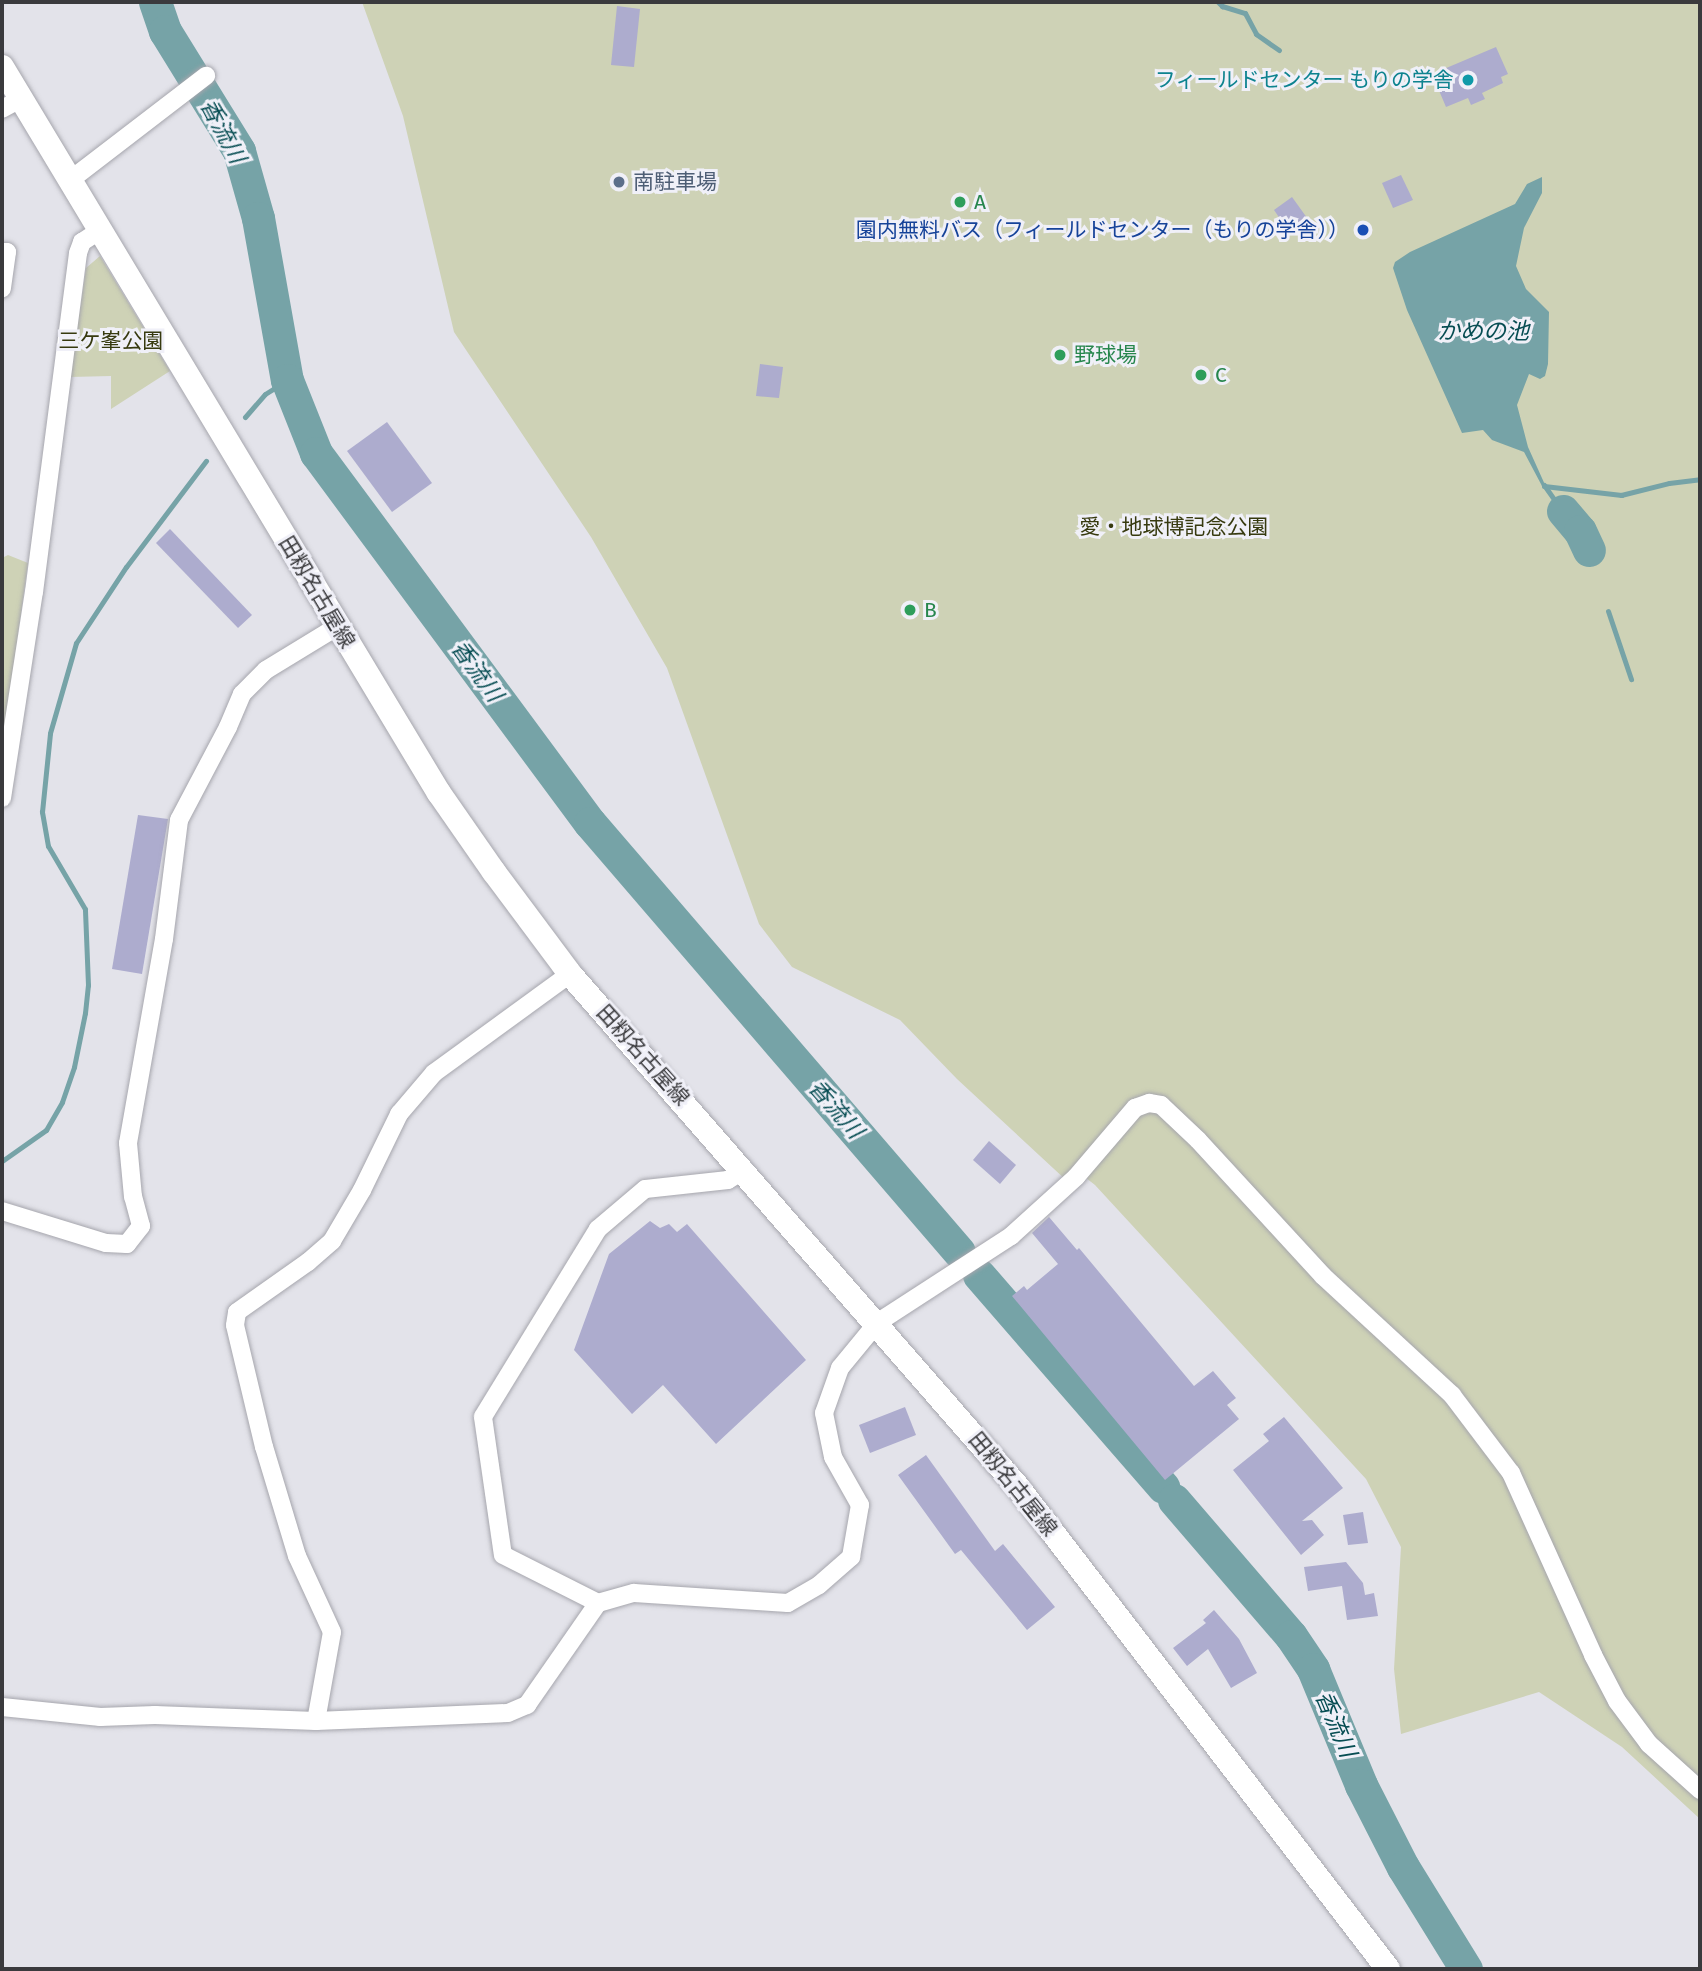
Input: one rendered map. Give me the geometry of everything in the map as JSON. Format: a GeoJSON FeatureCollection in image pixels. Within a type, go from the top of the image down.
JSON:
{"type":"FeatureCollection","features":[{"type":"Feature","properties":{"kind":"main road","name":"田籾名古屋線"},"geometry":{"type":"LineString","coordinates":[[2,67],[11,104],[69,181],[439,793],[570,974],[745,1170],[1017,1486],[1388,1969]]}},
{"type":"Feature","properties":{"kind":"street"},"geometry":{"type":"LineString","coordinates":[[69,181],[206,76]]}},
{"type":"Feature","properties":{"kind":"street"},"geometry":{"type":"LineString","coordinates":[[2,798],[34,592],[78,253],[82,242],[99,231]]}},
{"type":"Feature","properties":{"kind":"street"},"geometry":{"type":"LineString","coordinates":[[2,252],[7,252],[2,289]]}},
{"type":"Feature","properties":{"kind":"street"},"geometry":{"type":"LineString","coordinates":[[2,1211],[106,1243],[127,1244],[141,1226],[133,1197],[128,1143],[164,939],[179,820],[228,727],[242,694],[266,670],[338,626]]}},
{"type":"Feature","properties":{"kind":"street"},"geometry":{"type":"LineString","coordinates":[[316,1721],[332,1632],[297,1556],[264,1447],[235,1325],[237,1312],[308,1262],[332,1241],[362,1190],[399,1114],[434,1073],[570,974]]}},
{"type":"Feature","properties":{"kind":"street"},"geometry":{"type":"LineString","coordinates":[[745,1170],[728,1180],[645,1189],[598,1229],[483,1418],[503,1555],[598,1602],[634,1593],[788,1603],[819,1585],[851,1557],[860,1505],[833,1457],[824,1413],[840,1368],[877,1323],[1012,1236],[1076,1177],[1135,1108],[1149,1103],[1161,1105],[1198,1140],[1323,1276],[1452,1395],[1511,1473],[1592,1655],[1617,1701],[1649,1744],[1700,1790]]}},
{"type":"Feature","properties":{"kind":"street"},"geometry":{"type":"LineString","coordinates":[[2,1707],[100,1717],[155,1715],[316,1721],[508,1713],[527,1704],[598,1602]]}},
{"type":"Feature","properties":{"kind":"green space","name":"愛・地球博記念公園"},"geometry":{"type":"Polygon","coordinates":[[[362,2],[1700,2],[1700,1819],[1622,1747],[1539,1692],[1401,1734],[1394,1669],[1401,1547],[1366,1479],[1095,1185],[1077,1171],[1067,1181],[957,1079],[900,1020],[792,967],[759,924],[667,668],[591,537],[454,332],[403,116],[362,2]]]}},
{"type":"Feature","properties":{"kind":"green space","name":"三ケ峯公園"},"geometry":{"type":"Polygon","coordinates":[[[100,256],[170,371],[111,409],[111,376],[70,377],[86,268],[100,256]]]}},
{"type":"Feature","properties":{"kind":"green space"},"geometry":{"type":"Polygon","coordinates":[[[8,555],[28,563],[2,751],[2,558],[8,555]]]}},
{"type":"Feature","properties":{"kind":"water","name":"かめの池"},"geometry":{"type":"Polygon","coordinates":[[[1542,177],[1542,193],[1524,228],[1516,266],[1526,289],[1549,312],[1548,364],[1545,376],[1540,379],[1529,374],[1517,405],[1528,447],[1546,487],[1542,486],[1524,452],[1492,440],[1483,430],[1462,433],[1407,310],[1393,268],[1395,262],[1410,252],[1515,204],[1527,184],[1542,177]]]}},
{"type":"Feature","properties":{"kind":"building"},"geometry":{"type":"Polygon","coordinates":[[[617,6],[640,9],[634,67],[611,65],[617,6]]]}},
{"type":"Feature","properties":{"kind":"building","name":"フィールドセンター もりの学舎"},"geometry":{"type":"Polygon","coordinates":[[[1496,47],[1508,74],[1501,77],[1503,83],[1482,93],[1485,99],[1471,105],[1468,98],[1446,107],[1432,74],[1496,47]]]}},
{"type":"Feature","properties":{"kind":"building"},"geometry":{"type":"Polygon","coordinates":[[[1401,175],[1413,200],[1393,208],[1382,183],[1401,175]]]}},
{"type":"Feature","properties":{"kind":"building"},"geometry":{"type":"Polygon","coordinates":[[[1292,197],[1310,222],[1291,235],[1274,210],[1292,197]]]}},
{"type":"Feature","properties":{"kind":"building"},"geometry":{"type":"Polygon","coordinates":[[[760,364],[783,367],[779,398],[756,396],[760,364]]]}},
{"type":"Feature","properties":{"kind":"building"},"geometry":{"type":"Polygon","coordinates":[[[387,422],[432,483],[392,512],[347,451],[387,422]]]}},
{"type":"Feature","properties":{"kind":"building"},"geometry":{"type":"Polygon","coordinates":[[[170,529],[252,615],[238,628],[156,543],[170,529]]]}},
{"type":"Feature","properties":{"kind":"building"},"geometry":{"type":"Polygon","coordinates":[[[138,815],[168,819],[142,974],[112,969],[138,815]]]}},
{"type":"Feature","properties":{"kind":"building"},"geometry":{"type":"Polygon","coordinates":[[[989,1141],[1016,1165],[1000,1184],[973,1160],[989,1141]]]}},
{"type":"Feature","properties":{"kind":"building"},"geometry":{"type":"Polygon","coordinates":[[[1049,1217],[1077,1250],[1079,1248],[1194,1386],[1213,1371],[1236,1398],[1227,1405],[1239,1419],[1165,1480],[1012,1296],[1024,1286],[1027,1290],[1058,1264],[1032,1233],[1049,1217]]]}},
{"type":"Feature","properties":{"kind":"building"},"geometry":{"type":"Polygon","coordinates":[[[650,1221],[660,1228],[669,1224],[677,1232],[687,1224],[806,1360],[716,1444],[663,1385],[632,1414],[574,1350],[609,1254],[650,1221]]]}},
{"type":"Feature","properties":{"kind":"building"},"geometry":{"type":"Polygon","coordinates":[[[905,1407],[916,1435],[870,1453],[859,1425],[905,1407]]]}},
{"type":"Feature","properties":{"kind":"building"},"geometry":{"type":"Polygon","coordinates":[[[1284,1417],[1343,1488],[1302,1521],[1312,1520],[1324,1535],[1301,1555],[1233,1470],[1269,1441],[1263,1434],[1284,1417]]]}},
{"type":"Feature","properties":{"kind":"building"},"geometry":{"type":"Polygon","coordinates":[[[926,1455],[995,1551],[1003,1544],[1055,1607],[1027,1630],[961,1550],[955,1554],[898,1475],[926,1455]]]}},
{"type":"Feature","properties":{"kind":"building"},"geometry":{"type":"Polygon","coordinates":[[[1363,1512],[1368,1543],[1348,1545],[1343,1515],[1363,1512]]]}},
{"type":"Feature","properties":{"kind":"building"},"geometry":{"type":"Polygon","coordinates":[[[1346,1562],[1363,1583],[1365,1595],[1374,1593],[1378,1616],[1347,1620],[1342,1586],[1308,1591],[1304,1567],[1346,1562]]]}},
{"type":"Feature","properties":{"kind":"building"},"geometry":{"type":"Polygon","coordinates":[[[1214,1610],[1239,1639],[1257,1673],[1231,1688],[1208,1649],[1187,1666],[1173,1648],[1206,1623],[1203,1620],[1214,1610]]]}},
{"type":"Feature","properties":{"kind":"waterway","name":"香流川"},"geometry":{"type":"LineString","coordinates":[[155,2],[165,31],[239,151],[258,218],[287,380],[316,453],[590,823],[959,1252]]}},
{"type":"Feature","properties":{"kind":"waterway"},"geometry":{"type":"LineString","coordinates":[[1218,2],[1222,6],[1245,13],[1256,34],[1279,50]]}},
{"type":"Feature","properties":{"kind":"waterway"},"geometry":{"type":"LineString","coordinates":[[245,417],[265,394],[287,380]]}},
{"type":"Feature","properties":{"kind":"waterway"},"geometry":{"type":"LineString","coordinates":[[2,1161],[46,1130],[62,1102],[74,1067],[85,1013],[88,985],[85,909],[48,846],[42,812],[50,733],[76,643],[126,567],[206,461]]}},
{"type":"Feature","properties":{"kind":"waterway"},"geometry":{"type":"LineString","coordinates":[[1544,486],[1621,495],[1669,483],[1700,479]]}},
{"type":"Feature","properties":{"kind":"waterway"},"geometry":{"type":"LineString","coordinates":[[1544,485],[1558,505]]}},
{"type":"Feature","properties":{"kind":"waterway"},"geometry":{"type":"LineString","coordinates":[[1563,511],[1580,531],[1589,550]]}},
{"type":"Feature","properties":{"kind":"waterway"},"geometry":{"type":"LineString","coordinates":[[1608,611],[1631,679]]}},
{"type":"Feature","properties":{"kind":"waterway","name":"香流川"},"geometry":{"type":"LineString","coordinates":[[979,1275],[1163,1487]]}},
{"type":"Feature","properties":{"kind":"waterway","name":"香流川"},"geometry":{"type":"LineString","coordinates":[[1174,1500],[1291,1636],[1313,1669],[1361,1785],[1403,1867],[1466,1969]]}},
{"type":"Feature","properties":{"kind":"place","name":"フィールドセンター もりの学舎"},"geometry":{"type":"Point","coordinates":[1468,80]}},
{"type":"Feature","properties":{"kind":"place","name":"南駐車場"},"geometry":{"type":"Point","coordinates":[619,182]}},
{"type":"Feature","properties":{"kind":"place","name":"A"},"geometry":{"type":"Point","coordinates":[960,202]}},
{"type":"Feature","properties":{"kind":"place","name":"園内無料バス（フィールドセンター（もりの学舎））"},"geometry":{"type":"Point","coordinates":[1363,230]}},
{"type":"Feature","properties":{"kind":"place","name":"野球場"},"geometry":{"type":"Point","coordinates":[1060,355]}},
{"type":"Feature","properties":{"kind":"place","name":"C"},"geometry":{"type":"Point","coordinates":[1201,375]}},
{"type":"Feature","properties":{"kind":"place","name":"B"},"geometry":{"type":"Point","coordinates":[910,610]}}]}
